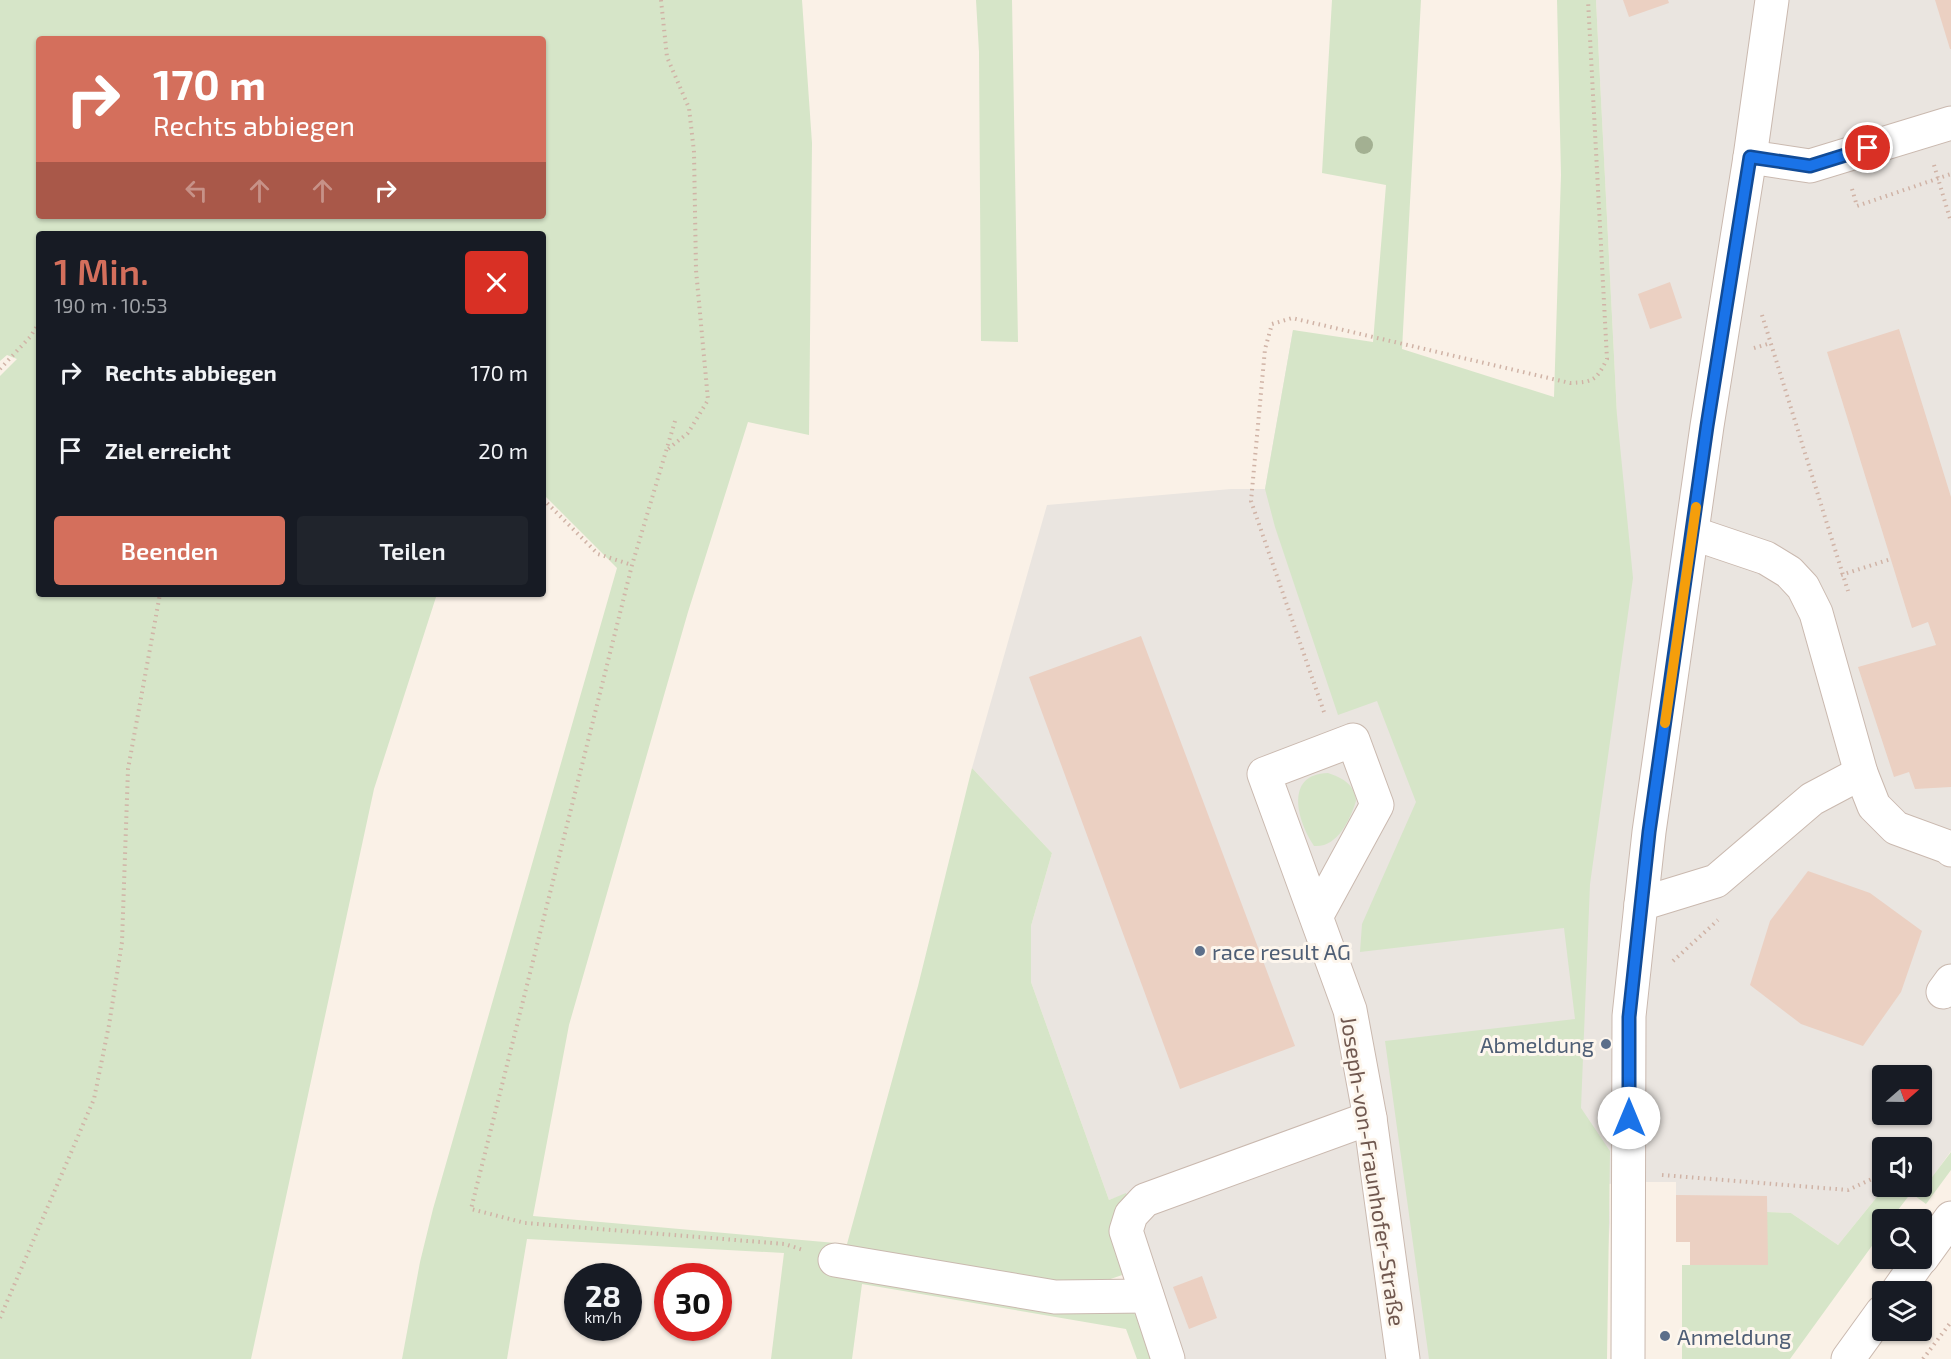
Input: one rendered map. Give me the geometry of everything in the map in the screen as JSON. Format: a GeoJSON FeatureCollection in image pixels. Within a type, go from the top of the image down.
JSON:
{"type":"FeatureCollection","features":[{"type":"Feature","properties":{"kind":"street"},"geometry":{"type":"LineString","coordinates":[[1628,1359],[1629,1017],[1649,832],[1772,0]]}},
{"type":"Feature","properties":{"kind":"street"},"geometry":{"type":"LineString","coordinates":[[1750,157],[1810,166],[1938,127]]}},
{"type":"Feature","properties":{"kind":"street"},"geometry":{"type":"LineString","coordinates":[[1692,533],[1766,558],[1789,572],[1803,587],[1816,613],[1861,773],[1874,807],[1896,828],[1950,848]]}},
{"type":"Feature","properties":{"kind":"street"},"geometry":{"type":"LineString","coordinates":[[1317,915],[1377,805],[1353,740],[1336,747]]}},
{"type":"Feature","properties":{"kind":"street","name":"Joseph-von-Fraunhofer-Straße"},"geometry":{"type":"LineString","coordinates":[[1336,747],[1264,774],[1350,1010],[1370,1118],[1403,1359]]}},
{"type":"Feature","properties":{"kind":"street"},"geometry":{"type":"LineString","coordinates":[[1641,904],[1716,881],[1812,800],[1861,773]]}},
{"type":"Feature","properties":{"kind":"street"},"geometry":{"type":"LineString","coordinates":[[1168,1359],[1126,1230],[1131,1215],[1145,1200],[1370,1118]]}},
{"type":"Feature","properties":{"kind":"street"},"geometry":{"type":"LineString","coordinates":[[1932,1243],[1951,1218]]}},
{"type":"Feature","properties":{"kind":"street"},"geometry":{"type":"LineString","coordinates":[[835,1260],[1055,1297],[1147,1296]]}},
{"type":"Feature","properties":{"kind":"street"},"geometry":{"type":"LineString","coordinates":[[1848,1359],[1872,1326]]}},
{"type":"Feature","properties":{"kind":"path"},"geometry":{"type":"LineString","coordinates":[[661,0],[667,57],[689,108],[694,152],[696,270],[708,400],[688,433],[667,450]]}},
{"type":"Feature","properties":{"kind":"path"},"geometry":{"type":"LineString","coordinates":[[1336,747],[1251,501],[1265,349],[1272,324],[1292,318],[1570,383],[1590,382],[1600,374],[1606,359],[1588,0]]}},
{"type":"Feature","properties":{"kind":"path"},"geometry":{"type":"LineString","coordinates":[[1938,127],[1938,178],[1951,222]]}},
{"type":"Feature","properties":{"kind":"path"},"geometry":{"type":"LineString","coordinates":[[1851,187],[1857,206],[1951,174]]}},
{"type":"Feature","properties":{"kind":"path"},"geometry":{"type":"LineString","coordinates":[[1759,305],[1850,597]]}},
{"type":"Feature","properties":{"kind":"path"},"geometry":{"type":"LineString","coordinates":[[0,369],[36,328]]}},
{"type":"Feature","properties":{"kind":"path"},"geometry":{"type":"LineString","coordinates":[[675,421],[632,564],[471,1209],[525,1223],[785,1244],[835,1260]]}},
{"type":"Feature","properties":{"kind":"path"},"geometry":{"type":"LineString","coordinates":[[546,502],[598,554],[632,564]]}},
{"type":"Feature","properties":{"kind":"path"},"geometry":{"type":"LineString","coordinates":[[1803,587],[1891,559]]}},
{"type":"Feature","properties":{"kind":"path"},"geometry":{"type":"LineString","coordinates":[[0,1318],[94,1099],[122,942],[128,769],[159,597]]}},
{"type":"Feature","properties":{"kind":"path"},"geometry":{"type":"LineString","coordinates":[[1671,966],[1674,958],[1724,914]]}},
{"type":"Feature","properties":{"kind":"path"},"geometry":{"type":"LineString","coordinates":[[1662,1175],[1848,1190],[1872,1179]]}},
{"type":"Feature","properties":{"kind":"path"},"geometry":{"type":"LineString","coordinates":[[1923,1359],[1951,1322]]}},
{"type":"Feature","properties":{"kind":"shaded area"},"geometry":{"type":"Polygon","coordinates":[[[1596,0],[1951,0],[1951,1151],[1932,1177],[1932,1137],[1872,1137],[1872,1197],[1877,1197],[1838,1245],[1791,1213],[1768,1212],[1768,1265],[1690,1265],[1690,1242],[1676,1242],[1676,1182],[1609,1184],[1610,1223],[1599,1359],[1182,1359],[1126,1194],[1109,1200],[1031,982],[1031,926],[1052,853],[972,768],[1047,505],[1231,489],[1265,489],[1293,330],[1617,415],[1596,0]]]}},
{"type":"Feature","properties":{"kind":"green space"},"geometry":{"type":"Polygon","coordinates":[[[0,0],[802,0],[812,143],[809,435],[748,422],[688,612],[569,1025],[533,1216],[847,1244],[918,986],[972,768],[1052,853],[1031,926],[1031,982],[1109,1200],[1126,1193],[1129,1201],[1131,1272],[1093,1285],[1108,1307],[1134,1313],[1154,1342],[1160,1359],[1137,1359],[1126,1329],[862,1284],[852,1359],[771,1359],[784,1253],[527,1239],[507,1359],[402,1359],[420,1262],[433,1209],[617,568],[546,497],[546,231],[36,231],[36,597],[436,597],[374,789],[251,1359],[0,1359],[0,376],[17,359],[7,355],[0,361],[0,0]]]}},
{"type":"Feature","properties":{"kind":"green space"},"geometry":{"type":"Polygon","coordinates":[[[976,0],[1012,0],[1018,342],[981,341],[979,52],[976,0]]]}},
{"type":"Feature","properties":{"kind":"green space"},"geometry":{"type":"Polygon","coordinates":[[[1332,0],[1421,0],[1402,349],[1554,397],[1561,175],[1557,0],[1596,0],[1617,415],[1633,578],[1590,884],[1581,1108],[1610,1151],[1607,1359],[1429,1359],[1385,1041],[1575,1019],[1564,928],[1360,952],[1362,924],[1416,802],[1377,701],[1338,715],[1275,527],[1265,489],[1293,330],[1373,342],[1386,185],[1322,173],[1332,0]]]}},
{"type":"Feature","properties":{"kind":"green space"},"geometry":{"type":"Polygon","coordinates":[[[1328,773],[1339,777],[1351,786],[1356,801],[1346,824],[1336,838],[1314,846],[1303,824],[1298,800],[1305,781],[1314,775],[1328,773]]]}},
{"type":"Feature","properties":{"kind":"green space"},"geometry":{"type":"Polygon","coordinates":[[[1951,1152],[1951,1170],[1932,1196],[1932,1177],[1951,1152]]]}},
{"type":"Feature","properties":{"kind":"green space"},"geometry":{"type":"Polygon","coordinates":[[[1877,1197],[1908,1197],[1899,1209],[1872,1209],[1872,1246],[1790,1359],[1682,1359],[1682,1265],[1767,1265],[1767,1212],[1791,1213],[1838,1245],[1877,1197]]]}},
{"type":"Feature","properties":{"kind":"green space"},"geometry":{"type":"Polygon","coordinates":[[[1916,1197],[1931,1197],[1926,1204],[1916,1197]]]}},
{"type":"Feature","properties":{"kind":"building"},"geometry":{"type":"Polygon","coordinates":[[[1623,0],[1668,0],[1669,3],[1629,17],[1623,0]]]}},
{"type":"Feature","properties":{"kind":"building"},"geometry":{"type":"Polygon","coordinates":[[[1935,0],[1951,0],[1951,49],[1950,49],[1935,0]]]}},
{"type":"Feature","properties":{"kind":"building"},"geometry":{"type":"Polygon","coordinates":[[[1670,282],[1682,318],[1650,329],[1638,294],[1670,282]]]}},
{"type":"Feature","properties":{"kind":"building"},"geometry":{"type":"Polygon","coordinates":[[[1899,329],[1951,497],[1951,787],[1915,789],[1909,772],[1894,777],[1858,667],[1936,645],[1928,622],[1912,628],[1827,352],[1899,329]]]}},
{"type":"Feature","properties":{"kind":"building"},"geometry":{"type":"Polygon","coordinates":[[[1141,636],[1295,1046],[1180,1089],[1029,677],[1141,636]]]}},
{"type":"Feature","properties":{"kind":"building"},"geometry":{"type":"Polygon","coordinates":[[[1808,871],[1870,893],[1922,931],[1901,992],[1863,1046],[1801,1024],[1750,985],[1770,921],[1808,871]]]}},
{"type":"Feature","properties":{"kind":"building"},"geometry":{"type":"Polygon","coordinates":[[[1676,1195],[1767,1196],[1768,1265],[1690,1265],[1690,1242],[1676,1242],[1676,1195]]]}},
{"type":"Feature","properties":{"kind":"building"},"geometry":{"type":"Polygon","coordinates":[[[1202,1276],[1217,1318],[1189,1329],[1173,1287],[1202,1276]]]}},
{"type":"Feature","properties":{"kind":"slow traffic"},"geometry":{"type":"LineString","coordinates":[[1665,723],[1696,507]]}},
{"type":"Feature","properties":{"kind":"place","name":"race result AG"},"geometry":{"type":"Point","coordinates":[1200,951]}},
{"type":"Feature","properties":{"kind":"place","name":"Abmeldung"},"geometry":{"type":"Point","coordinates":[1606,1044]}},
{"type":"Feature","properties":{"kind":"place","name":"Anmeldung"},"geometry":{"type":"Point","coordinates":[1665,1336]}},
{"type":"Feature","properties":{"kind":"route"},"geometry":{"type":"LineString","coordinates":[[1629,1118],[1629,1017],[1649,832],[1707,426],[1750,157],[1810,166],[1868,148]]}}]}
